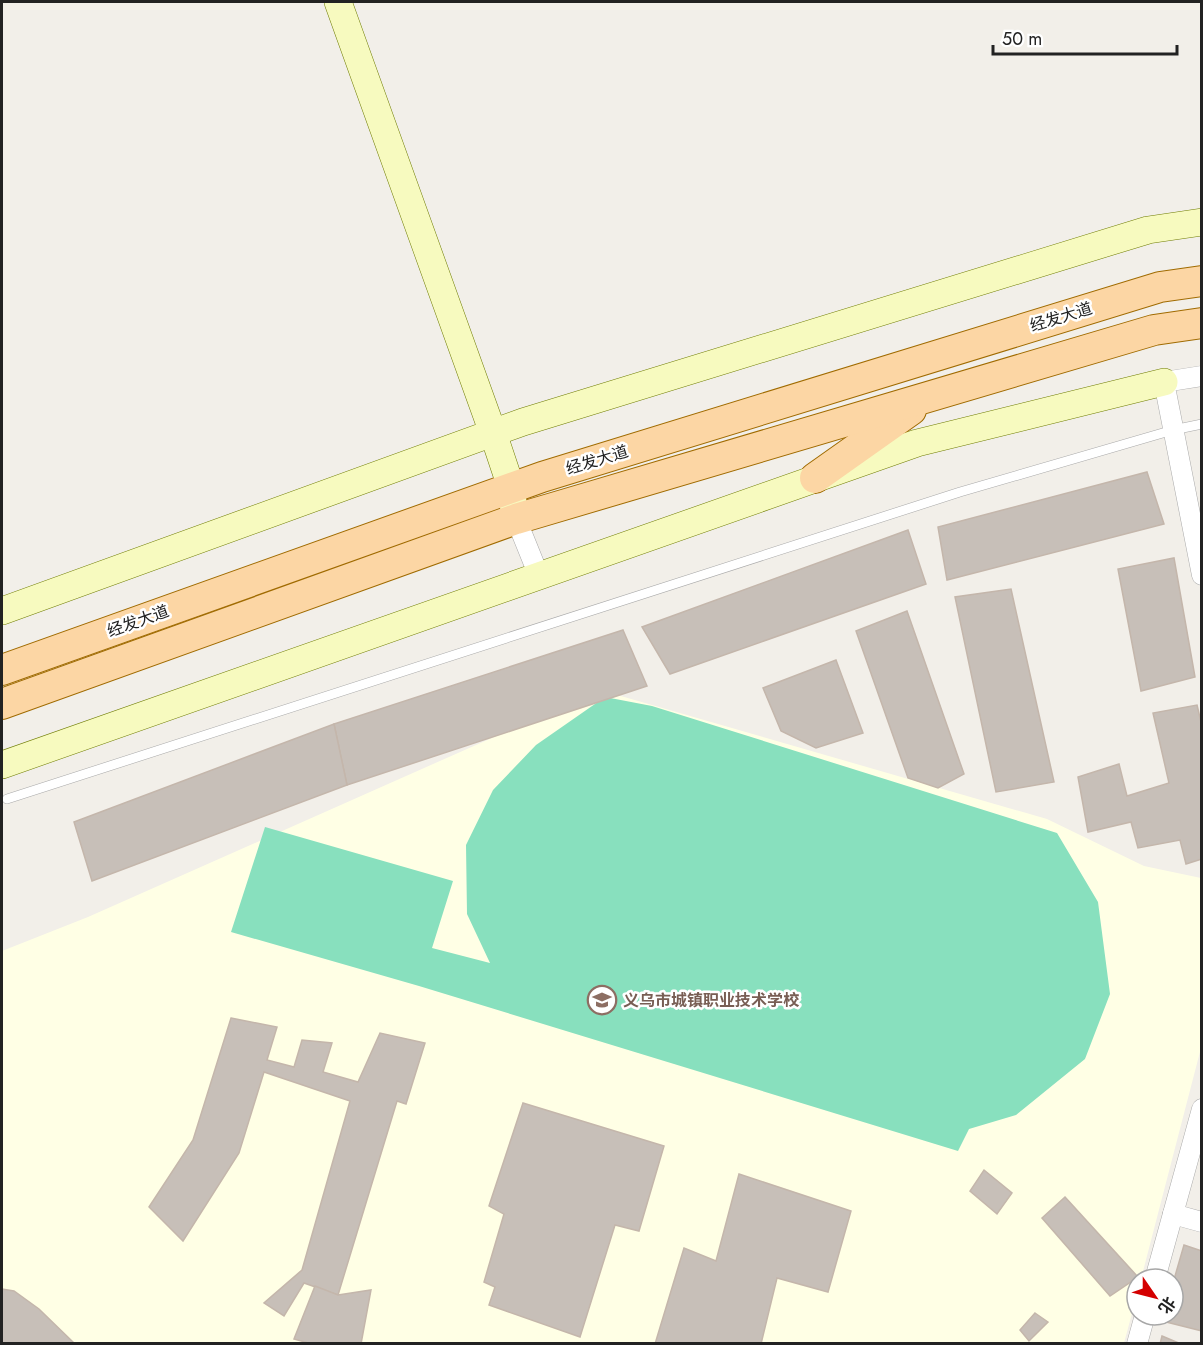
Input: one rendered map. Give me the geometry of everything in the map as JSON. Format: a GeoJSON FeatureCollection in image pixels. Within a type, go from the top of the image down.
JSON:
{"type":"FeatureCollection","features":[{"type":"Feature","properties":{"kind":"main road"},"geometry":{"type":"LineString","coordinates":[[338,2],[493,433],[511,488],[516,519]]}},
{"type":"Feature","properties":{"kind":"main road"},"geometry":{"type":"LineString","coordinates":[[2,611],[493,433],[1148,231],[1202,222]]}},
{"type":"Feature","properties":{"kind":"main road","name":"经发大道"},"geometry":{"type":"LineString","coordinates":[[2,670],[511,488],[1160,286],[1202,281]]}},
{"type":"Feature","properties":{"kind":"main road","name":"经发大道"},"geometry":{"type":"LineString","coordinates":[[2,704],[516,519],[1154,330],[1202,323]]}},
{"type":"Feature","properties":{"kind":"main road"},"geometry":{"type":"LineString","coordinates":[[2,765],[917,442],[1164,382]]}},
{"type":"Feature","properties":{"kind":"main road"},"geometry":{"type":"LineString","coordinates":[[815,478],[930,396]]}},
{"type":"Feature","properties":{"kind":"street"},"geometry":{"type":"LineString","coordinates":[[1202,376],[1164,382],[1202,575]]}},
{"type":"Feature","properties":{"kind":"street"},"geometry":{"type":"LineString","coordinates":[[516,519],[539,576]]}},
{"type":"Feature","properties":{"kind":"street"},"geometry":{"type":"LineString","coordinates":[[1158,1267],[1202,1109]]}},
{"type":"Feature","properties":{"kind":"street"},"geometry":{"type":"LineString","coordinates":[[1173,1214],[1202,1222]]}},
{"type":"Feature","properties":{"kind":"street"},"geometry":{"type":"LineString","coordinates":[[1137,1344],[1142,1327]]}},
{"type":"Feature","properties":{"kind":"lane"},"geometry":{"type":"LineString","coordinates":[[7,799],[938,499],[1173,430],[1202,424]]}},
{"type":"Feature","properties":{"kind":"shaded area","name":"义乌市城镇职业技术学校"},"geometry":{"type":"Polygon","coordinates":[[[600,690],[1047,819],[1144,866],[1201,878],[1201,1048],[1144,1267],[1125,1267],[1125,1327],[1128,1327],[1124,1343],[2,1344],[2,951],[88,917],[600,690]]]}},
{"type":"Feature","properties":{"kind":"green space"},"geometry":{"type":"Polygon","coordinates":[[[605,697],[652,706],[1057,833],[1098,902],[1110,994],[1085,1059],[1016,1115],[969,1129],[958,1151],[419,986],[231,932],[265,827],[453,881],[432,948],[490,963],[467,914],[466,845],[493,790],[536,745],[605,697]]]}},
{"type":"Feature","properties":{"kind":"building"},"geometry":{"type":"Polygon","coordinates":[[[1147,472],[1164,524],[947,580],[938,527],[1147,472]]]}},
{"type":"Feature","properties":{"kind":"building"},"geometry":{"type":"Polygon","coordinates":[[[908,530],[926,584],[670,674],[642,627],[908,530]]]}},
{"type":"Feature","properties":{"kind":"building"},"geometry":{"type":"Polygon","coordinates":[[[1174,558],[1195,677],[1141,691],[1118,569],[1174,558]]]}},
{"type":"Feature","properties":{"kind":"building"},"geometry":{"type":"Polygon","coordinates":[[[1011,589],[1054,782],[996,792],[955,597],[1011,589]]]}},
{"type":"Feature","properties":{"kind":"building"},"geometry":{"type":"Polygon","coordinates":[[[907,611],[964,774],[938,788],[908,778],[856,631],[907,611]]]}},
{"type":"Feature","properties":{"kind":"building"},"geometry":{"type":"Polygon","coordinates":[[[623,630],[647,686],[347,785],[334,724],[623,630]]]}},
{"type":"Feature","properties":{"kind":"building"},"geometry":{"type":"Polygon","coordinates":[[[836,660],[863,733],[816,748],[781,731],[763,688],[836,660]]]}},
{"type":"Feature","properties":{"kind":"building"},"geometry":{"type":"Polygon","coordinates":[[[1197,705],[1202,726],[1202,859],[1186,864],[1180,840],[1138,848],[1131,822],[1088,832],[1078,777],[1119,764],[1127,796],[1169,783],[1153,713],[1197,705]]]}},
{"type":"Feature","properties":{"kind":"building"},"geometry":{"type":"Polygon","coordinates":[[[334,724],[347,785],[92,881],[74,822],[334,724]]]}},
{"type":"Feature","properties":{"kind":"building"},"geometry":{"type":"Polygon","coordinates":[[[231,1018],[277,1027],[267,1060],[294,1067],[302,1040],[332,1043],[323,1072],[358,1082],[380,1033],[425,1043],[406,1104],[397,1101],[338,1295],[304,1283],[284,1316],[264,1303],[302,1270],[350,1101],[264,1072],[239,1153],[183,1241],[149,1207],[193,1140],[231,1018]]]}},
{"type":"Feature","properties":{"kind":"building"},"geometry":{"type":"Polygon","coordinates":[[[523,1103],[664,1146],[639,1231],[615,1225],[580,1337],[489,1305],[495,1287],[484,1282],[504,1214],[489,1206],[523,1103]]]}},
{"type":"Feature","properties":{"kind":"building"},"geometry":{"type":"Polygon","coordinates":[[[984,1170],[1012,1193],[997,1214],[970,1191],[984,1170]]]}},
{"type":"Feature","properties":{"kind":"building"},"geometry":{"type":"Polygon","coordinates":[[[739,1174],[851,1211],[828,1292],[777,1278],[761,1344],[655,1344],[684,1248],[716,1261],[739,1174]]]}},
{"type":"Feature","properties":{"kind":"building"},"geometry":{"type":"Polygon","coordinates":[[[1065,1197],[1129,1267],[1125,1267],[1125,1286],[1110,1296],[1042,1218],[1065,1197]]]}},
{"type":"Feature","properties":{"kind":"building"},"geometry":{"type":"Polygon","coordinates":[[[1184,1245],[1202,1251],[1202,1331],[1185,1327],[1185,1267],[1178,1267],[1184,1245]]]}},
{"type":"Feature","properties":{"kind":"building"},"geometry":{"type":"Polygon","coordinates":[[[315,1286],[338,1295],[371,1290],[361,1344],[312,1344],[294,1339],[315,1286]]]}},
{"type":"Feature","properties":{"kind":"building"},"geometry":{"type":"Polygon","coordinates":[[[2,1289],[14,1291],[39,1309],[75,1344],[2,1344],[2,1289]]]}},
{"type":"Feature","properties":{"kind":"building"},"geometry":{"type":"Polygon","coordinates":[[[1035,1313],[1048,1322],[1029,1341],[1020,1330],[1035,1313]]]}},
{"type":"Feature","properties":{"kind":"building"},"geometry":{"type":"Polygon","coordinates":[[[1162,1336],[1181,1344],[1160,1344],[1162,1336]]]}},
{"type":"Feature","properties":{"kind":"place","name":"义乌市城镇职业技术学校"},"geometry":{"type":"Point","coordinates":[602,1000]}}]}
